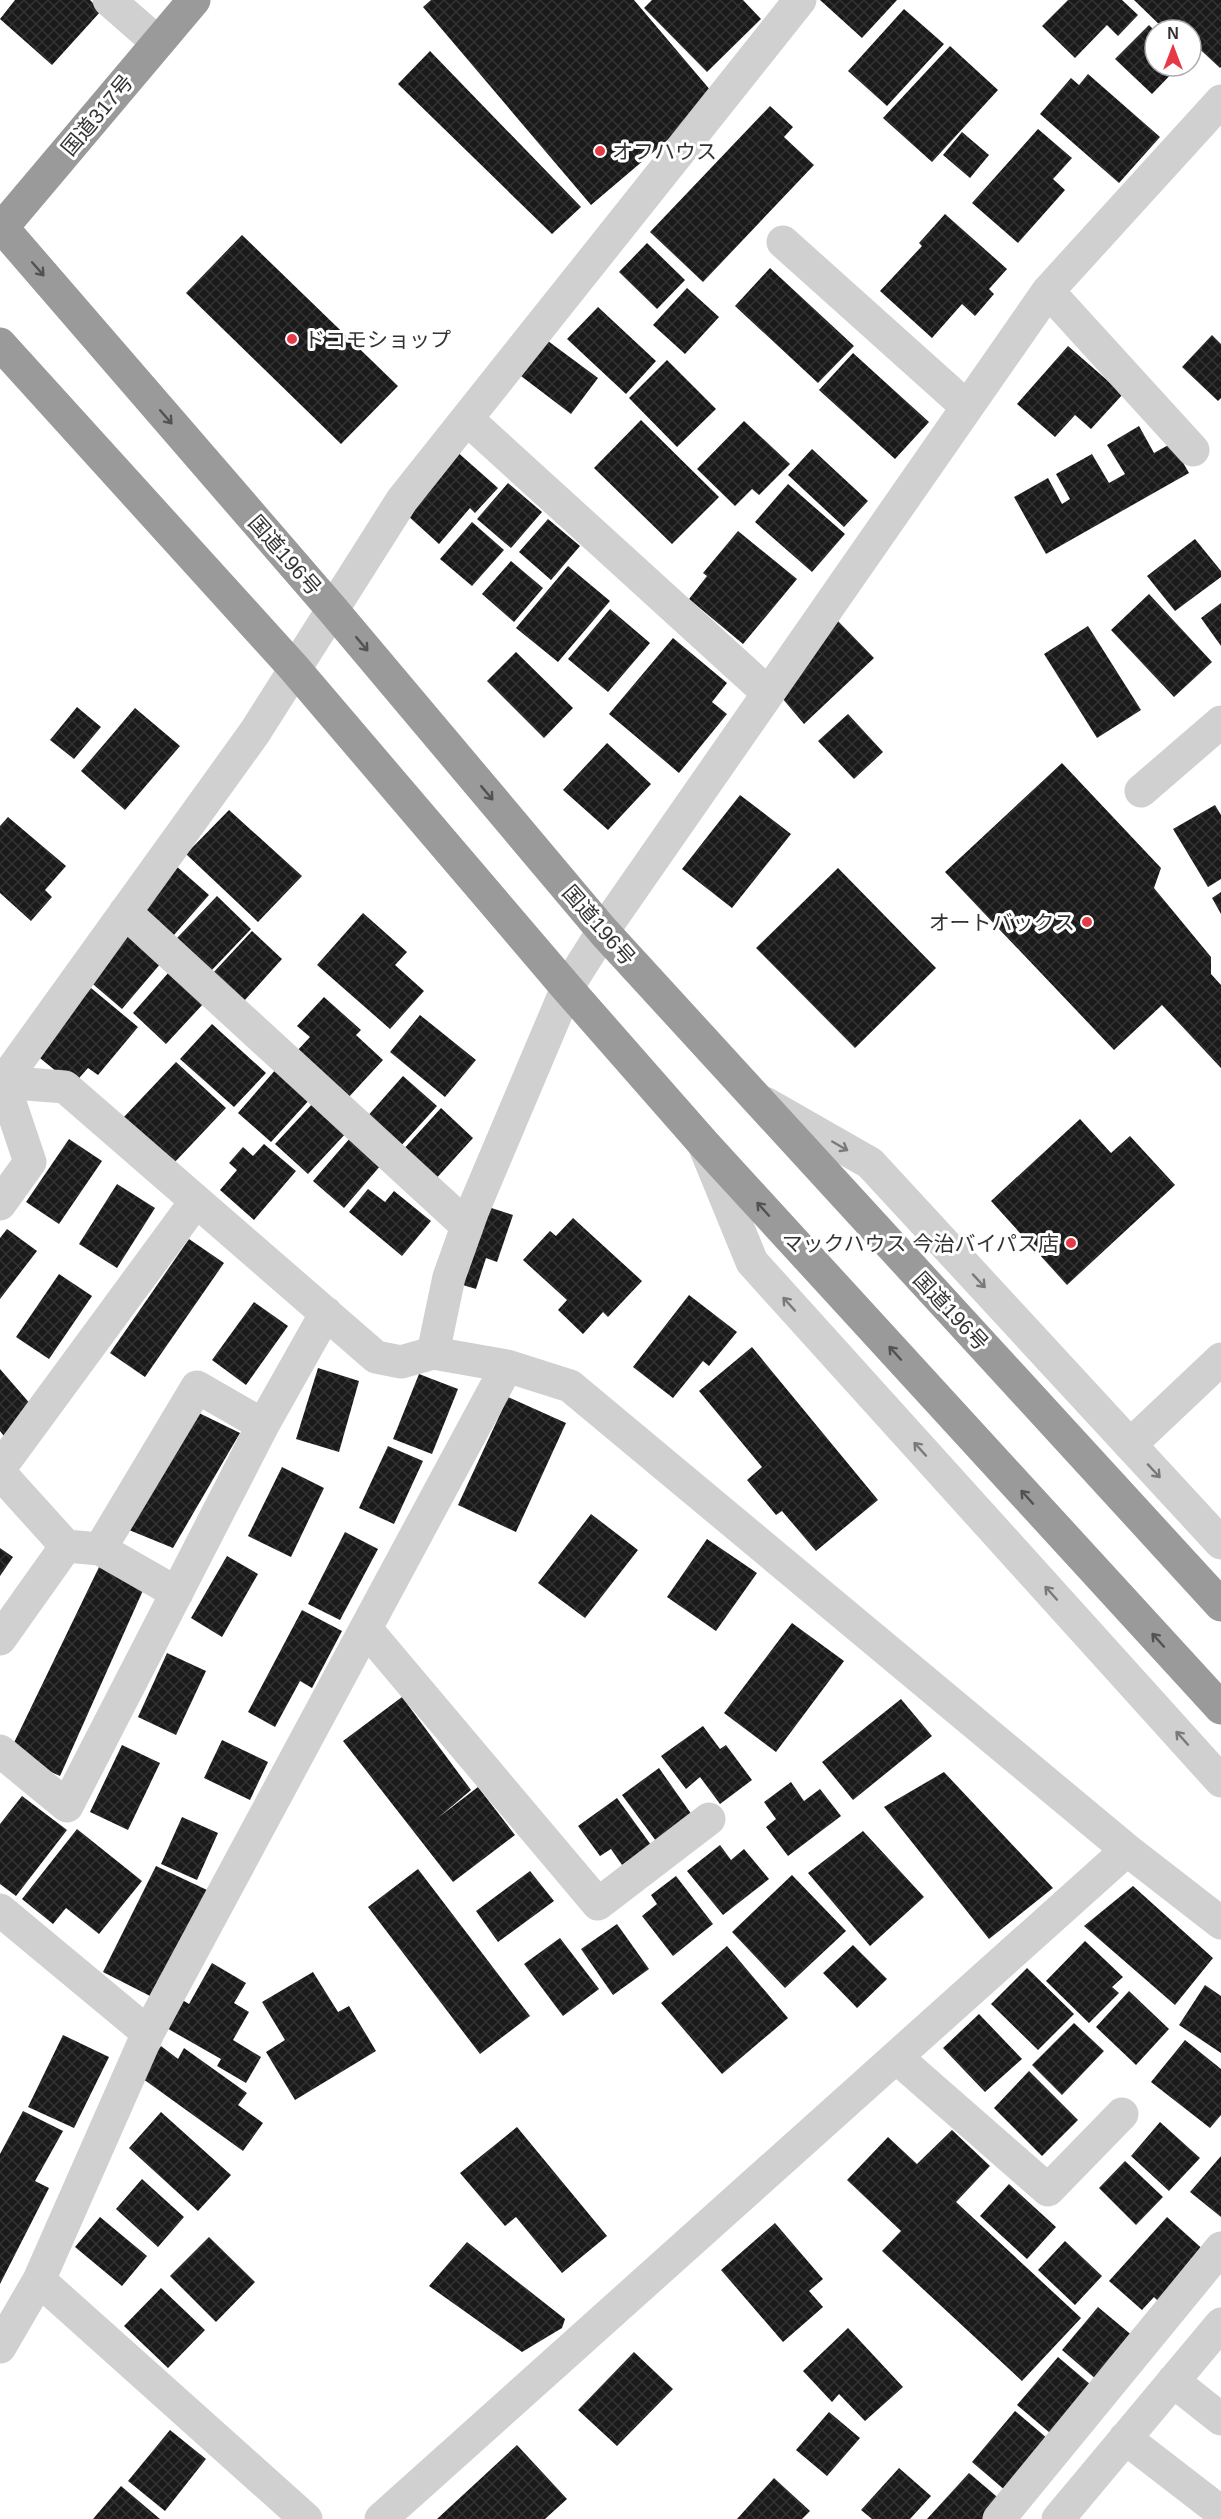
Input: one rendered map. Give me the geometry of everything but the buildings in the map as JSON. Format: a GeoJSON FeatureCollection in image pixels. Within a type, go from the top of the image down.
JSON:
{"type":"FeatureCollection","features":[{"type":"Feature","properties":{"kind":"highway","name":"国道317号"},"geometry":{"type":"LineString","coordinates":[[1,227],[194,0]]}},
{"type":"Feature","properties":{"kind":"highway","name":"国道196号"},"geometry":{"type":"LineString","coordinates":[[1,227],[332,609],[603,931],[1221,1605]]}},
{"type":"Feature","properties":{"kind":"highway"},"geometry":{"type":"LineString","coordinates":[[0,344],[294,668],[567,988],[704,1144],[1221,1708]]}},
{"type":"Feature","properties":{"kind":"street"},"geometry":{"type":"LineString","coordinates":[[109,0],[157,42]]}},
{"type":"Feature","properties":{"kind":"street"},"geometry":{"type":"LineString","coordinates":[[1,1082],[255,732],[402,500],[800,0]]}},
{"type":"Feature","properties":{"kind":"street"},"geometry":{"type":"LineString","coordinates":[[433,1353],[449,1277],[467,1226],[567,988],[603,931],[1048,291],[1221,101]]}},
{"type":"Feature","properties":{"kind":"street"},"geometry":{"type":"LineString","coordinates":[[783,243],[967,407]]}},
{"type":"Feature","properties":{"kind":"street"},"geometry":{"type":"LineString","coordinates":[[1048,291],[1193,450]]}},
{"type":"Feature","properties":{"kind":"street"},"geometry":{"type":"LineString","coordinates":[[467,420],[768,693]]}},
{"type":"Feature","properties":{"kind":"street"},"geometry":{"type":"LineString","coordinates":[[1141,791],[1221,722]]}},
{"type":"Feature","properties":{"kind":"street"},"geometry":{"type":"LineString","coordinates":[[125,912],[467,1226]]}},
{"type":"Feature","properties":{"kind":"street"},"geometry":{"type":"LineString","coordinates":[[1,1082],[65,1088],[376,1357],[401,1362],[433,1353],[507,1365],[570,1386],[1127,1850],[1221,1923]]}},
{"type":"Feature","properties":{"kind":"street"},"geometry":{"type":"LineString","coordinates":[[0,1204],[30,1162],[1,1082]]}},
{"type":"Feature","properties":{"kind":"street"},"geometry":{"type":"LineString","coordinates":[[753,1096],[870,1163],[1221,1543]]}},
{"type":"Feature","properties":{"kind":"street"},"geometry":{"type":"LineString","coordinates":[[704,1144],[752,1262],[1221,1781]]}},
{"type":"Feature","properties":{"kind":"street"},"geometry":{"type":"LineString","coordinates":[[177,1593],[100,1549],[66,1546],[0,1470],[196,1201]]}},
{"type":"Feature","properties":{"kind":"street"},"geometry":{"type":"LineString","coordinates":[[0,1751],[67,1806],[263,1425],[326,1313]]}},
{"type":"Feature","properties":{"kind":"street"},"geometry":{"type":"LineString","coordinates":[[1130,1445],[1221,1359]]}},
{"type":"Feature","properties":{"kind":"street"},"geometry":{"type":"LineString","coordinates":[[0,2347],[39,2280],[148,2034],[507,1365]]}},
{"type":"Feature","properties":{"kind":"street"},"geometry":{"type":"LineString","coordinates":[[100,1549],[197,1387],[263,1425]]}},
{"type":"Feature","properties":{"kind":"street"},"geometry":{"type":"LineString","coordinates":[[0,1639],[66,1546]]}},
{"type":"Feature","properties":{"kind":"street"},"geometry":{"type":"LineString","coordinates":[[366,1629],[598,1904],[710,1818]]}},
{"type":"Feature","properties":{"kind":"street"},"geometry":{"type":"LineString","coordinates":[[381,2519],[1127,1850]]}},
{"type":"Feature","properties":{"kind":"street"},"geometry":{"type":"LineString","coordinates":[[0,1910],[148,2034]]}},
{"type":"Feature","properties":{"kind":"street"},"geometry":{"type":"LineString","coordinates":[[896,2056],[1048,2190],[1122,2114]]}},
{"type":"Feature","properties":{"kind":"street"},"geometry":{"type":"LineString","coordinates":[[999,2519],[1221,2248]]}},
{"type":"Feature","properties":{"kind":"street"},"geometry":{"type":"LineString","coordinates":[[39,2280],[306,2519]]}},
{"type":"Feature","properties":{"kind":"street"},"geometry":{"type":"LineString","coordinates":[[1058,2519],[1173,2381],[1215,2345]]}},
{"type":"Feature","properties":{"kind":"street"},"geometry":{"type":"LineString","coordinates":[[1173,2381],[1221,2420]]}},
{"type":"Feature","properties":{"kind":"street"},"geometry":{"type":"LineString","coordinates":[[1125,2438],[1221,2512]]}},
{"type":"Feature","properties":{"kind":"place","name":"オフハウス"},"geometry":{"type":"Point","coordinates":[600,151]}},
{"type":"Feature","properties":{"kind":"place","name":"ドコモショップ"},"geometry":{"type":"Point","coordinates":[292,339]}},
{"type":"Feature","properties":{"kind":"place","name":"オートバックス"},"geometry":{"type":"Point","coordinates":[1087,922]}},
{"type":"Feature","properties":{"kind":"place","name":"マックハウス 今治バイパス店"},"geometry":{"type":"Point","coordinates":[1071,1243]}}]}
